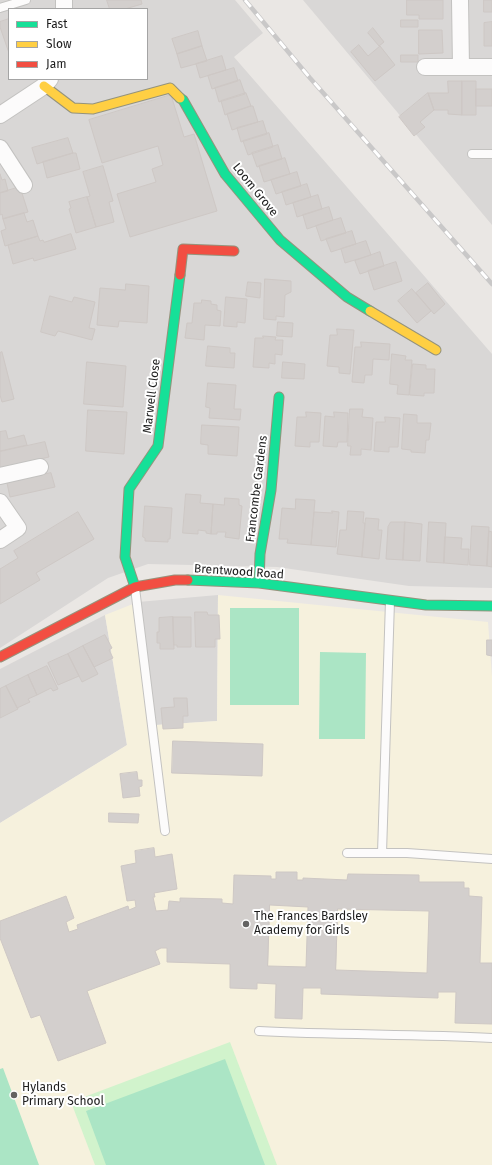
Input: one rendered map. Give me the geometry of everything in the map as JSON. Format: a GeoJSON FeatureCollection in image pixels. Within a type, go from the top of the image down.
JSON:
{"type":"FeatureCollection","features":[{"type":"Feature","properties":{"kind":"street"},"geometry":{"type":"LineString","coordinates":[[460,0],[461,67]]}},
{"type":"Feature","properties":{"kind":"street"},"geometry":{"type":"LineString","coordinates":[[425,67],[492,67]]}},
{"type":"Feature","properties":{"kind":"street"},"geometry":{"type":"LineString","coordinates":[[0,115],[47,82]]}},
{"type":"Feature","properties":{"kind":"street","name":"Loom Grove"},"geometry":{"type":"LineString","coordinates":[[47,82],[73,108],[93,109],[170,88],[183,100],[225,174],[280,240],[347,297],[436,350]]}},
{"type":"Feature","properties":{"kind":"street"},"geometry":{"type":"LineString","coordinates":[[0,148],[24,185]]}},
{"type":"Feature","properties":{"kind":"street","name":"Marwell Close"},"geometry":{"type":"LineString","coordinates":[[135,587],[125,557],[129,489],[158,446],[183,249],[234,251]]}},
{"type":"Feature","properties":{"kind":"street","name":"Francombe Gardens"},"geometry":{"type":"LineString","coordinates":[[259,583],[260,554],[271,490],[279,398]]}},
{"type":"Feature","properties":{"kind":"street"},"geometry":{"type":"LineString","coordinates":[[0,476],[40,467]]}},
{"type":"Feature","properties":{"kind":"street"},"geometry":{"type":"LineString","coordinates":[[0,502],[18,528],[0,540]]}},
{"type":"Feature","properties":{"kind":"street","name":"Brentwood Road"},"geometry":{"type":"LineString","coordinates":[[0,657],[135,587],[175,580],[259,583],[426,605],[492,606]]}},
{"type":"Feature","properties":{"kind":"lane"},"geometry":{"type":"LineString","coordinates":[[0,8],[26,0]]}},
{"type":"Feature","properties":{"kind":"lane"},"geometry":{"type":"LineString","coordinates":[[472,154],[492,154]]}},
{"type":"Feature","properties":{"kind":"lane"},"geometry":{"type":"LineString","coordinates":[[135,587],[165,831]]}},
{"type":"Feature","properties":{"kind":"lane"},"geometry":{"type":"LineString","coordinates":[[382,853],[390,600]]}},
{"type":"Feature","properties":{"kind":"lane"},"geometry":{"type":"LineString","coordinates":[[347,853],[407,853],[492,859]]}},
{"type":"Feature","properties":{"kind":"lane"},"geometry":{"type":"LineString","coordinates":[[259,1031],[492,1038]]}},
{"type":"Feature","properties":{"kind":"shaded area"},"geometry":{"type":"Polygon","coordinates":[[[0,0],[235,0],[263,33],[234,57],[492,354],[492,588],[409,586],[277,567],[148,564],[108,578],[0,648],[0,0]]]}},
{"type":"Feature","properties":{"kind":"shaded area"},"geometry":{"type":"Polygon","coordinates":[[[303,0],[492,0],[492,225],[303,0]]]}},
{"type":"Feature","properties":{"kind":"shaded area"},"geometry":{"type":"Polygon","coordinates":[[[218,595],[217,721],[156,725],[138,602],[218,595]]]}},
{"type":"Feature","properties":{"kind":"shaded area","name":"The Frances Bardsley Academy for Girls"},"geometry":{"type":"Polygon","coordinates":[[[218,595],[488,622],[492,677],[492,1165],[0,1165],[0,823],[127,745],[105,615],[138,602],[156,725],[217,721],[218,595]]]}},
{"type":"Feature","properties":{"kind":"shaded area"},"geometry":{"type":"Polygon","coordinates":[[[105,615],[127,745],[0,823],[0,669],[105,615]]]}},
{"type":"Feature","properties":{"kind":"green space"},"geometry":{"type":"Polygon","coordinates":[[[230,608],[299,608],[299,705],[230,705],[230,608]]]}},
{"type":"Feature","properties":{"kind":"green space"},"geometry":{"type":"Polygon","coordinates":[[[320,652],[366,653],[365,739],[319,739],[320,652]]]}},
{"type":"Feature","properties":{"kind":"green space"},"geometry":{"type":"Polygon","coordinates":[[[230,1042],[277,1165],[95,1165],[71,1102],[230,1042]]]}},
{"type":"Feature","properties":{"kind":"green space"},"geometry":{"type":"Polygon","coordinates":[[[225,1059],[265,1165],[106,1165],[86,1111],[225,1059]]]}},
{"type":"Feature","properties":{"kind":"green space"},"geometry":{"type":"Polygon","coordinates":[[[3,1068],[39,1165],[0,1165],[0,1069],[3,1068]]]}},
{"type":"Feature","properties":{"kind":"building"},"geometry":{"type":"Polygon","coordinates":[[[107,0],[141,0],[142,4],[128,8],[110,8],[107,0]]]}},
{"type":"Feature","properties":{"kind":"building"},"geometry":{"type":"Polygon","coordinates":[[[407,0],[443,0],[443,19],[419,19],[419,15],[407,15],[407,0]]]}},
{"type":"Feature","properties":{"kind":"building"},"geometry":{"type":"Polygon","coordinates":[[[484,0],[492,0],[492,12],[484,12],[484,0]]]}},
{"type":"Feature","properties":{"kind":"building"},"geometry":{"type":"Polygon","coordinates":[[[8,19],[8,50],[0,27],[0,22],[8,19]]]}},
{"type":"Feature","properties":{"kind":"building"},"geometry":{"type":"Polygon","coordinates":[[[401,20],[418,20],[418,27],[401,27],[401,20]]]}},
{"type":"Feature","properties":{"kind":"building"},"geometry":{"type":"Polygon","coordinates":[[[492,22],[492,46],[484,46],[484,23],[492,22]]]}},
{"type":"Feature","properties":{"kind":"building"},"geometry":{"type":"Polygon","coordinates":[[[373,28],[384,42],[379,46],[368,33],[373,28]]]}},
{"type":"Feature","properties":{"kind":"building"},"geometry":{"type":"Polygon","coordinates":[[[419,30],[442,30],[443,53],[419,54],[419,30]]]}},
{"type":"Feature","properties":{"kind":"building"},"geometry":{"type":"Polygon","coordinates":[[[198,31],[202,46],[177,54],[172,39],[198,31]]]}},
{"type":"Feature","properties":{"kind":"building"},"geometry":{"type":"Polygon","coordinates":[[[359,45],[368,56],[380,46],[395,65],[375,81],[351,52],[359,45]]]}},
{"type":"Feature","properties":{"kind":"building"},"geometry":{"type":"Polygon","coordinates":[[[202,46],[207,61],[181,68],[177,54],[202,46]]]}},
{"type":"Feature","properties":{"kind":"building"},"geometry":{"type":"Polygon","coordinates":[[[401,55],[418,55],[418,62],[401,62],[401,55]]]}},
{"type":"Feature","properties":{"kind":"building"},"geometry":{"type":"Polygon","coordinates":[[[222,56],[226,70],[200,78],[196,64],[222,56]]]}},
{"type":"Feature","properties":{"kind":"building"},"geometry":{"type":"Polygon","coordinates":[[[234,68],[238,81],[212,89],[208,76],[234,68]]]}},
{"type":"Feature","properties":{"kind":"building"},"geometry":{"type":"Polygon","coordinates":[[[240,80],[245,94],[219,102],[215,88],[240,80]]]}},
{"type":"Feature","properties":{"kind":"building"},"geometry":{"type":"Polygon","coordinates":[[[448,81],[462,81],[462,115],[448,114],[448,110],[434,110],[428,93],[448,93],[448,81]]]}},
{"type":"Feature","properties":{"kind":"building"},"geometry":{"type":"Polygon","coordinates":[[[462,81],[476,81],[476,115],[462,115],[462,81]]]}},
{"type":"Feature","properties":{"kind":"building"},"geometry":{"type":"Polygon","coordinates":[[[476,89],[492,89],[492,106],[476,106],[476,89]]]}},
{"type":"Feature","properties":{"kind":"building"},"geometry":{"type":"Polygon","coordinates":[[[246,93],[251,106],[225,115],[221,101],[246,93]]]}},
{"type":"Feature","properties":{"kind":"building"},"geometry":{"type":"Polygon","coordinates":[[[428,93],[434,110],[420,122],[425,127],[414,136],[399,117],[428,93]]]}},
{"type":"Feature","properties":{"kind":"building"},"geometry":{"type":"Polygon","coordinates":[[[171,95],[184,137],[194,134],[217,211],[130,237],[117,194],[156,182],[152,169],[163,165],[158,146],[102,163],[89,120],[171,95]]]}},
{"type":"Feature","properties":{"kind":"building"},"geometry":{"type":"Polygon","coordinates":[[[253,106],[258,122],[232,130],[227,114],[253,106]]]}},
{"type":"Feature","properties":{"kind":"building"},"geometry":{"type":"Polygon","coordinates":[[[263,121],[267,134],[241,142],[237,128],[263,121]]]}},
{"type":"Feature","properties":{"kind":"building"},"geometry":{"type":"Polygon","coordinates":[[[269,133],[273,147],[248,155],[243,141],[269,133]]]}},
{"type":"Feature","properties":{"kind":"building"},"geometry":{"type":"Polygon","coordinates":[[[68,138],[73,153],[37,164],[32,148],[68,138]]]}},
{"type":"Feature","properties":{"kind":"building"},"geometry":{"type":"Polygon","coordinates":[[[278,145],[282,159],[257,167],[252,153],[278,145]]]}},
{"type":"Feature","properties":{"kind":"building"},"geometry":{"type":"Polygon","coordinates":[[[76,153],[80,169],[47,178],[43,162],[76,153]]]}},
{"type":"Feature","properties":{"kind":"building"},"geometry":{"type":"Polygon","coordinates":[[[285,158],[290,174],[264,182],[259,166],[285,158]]]}},
{"type":"Feature","properties":{"kind":"building"},"geometry":{"type":"Polygon","coordinates":[[[103,166],[113,201],[109,202],[114,222],[96,227],[87,197],[90,196],[83,172],[103,166]]]}},
{"type":"Feature","properties":{"kind":"building"},"geometry":{"type":"Polygon","coordinates":[[[297,172],[301,186],[276,194],[271,180],[297,172]]]}},
{"type":"Feature","properties":{"kind":"building"},"geometry":{"type":"Polygon","coordinates":[[[0,174],[2,180],[5,179],[8,191],[0,193],[0,174]]]}},
{"type":"Feature","properties":{"kind":"building"},"geometry":{"type":"Polygon","coordinates":[[[307,184],[311,197],[286,205],[282,192],[307,184]]]}},
{"type":"Feature","properties":{"kind":"building"},"geometry":{"type":"Polygon","coordinates":[[[20,187],[28,212],[3,219],[2,214],[0,215],[0,193],[20,187]]]}},
{"type":"Feature","properties":{"kind":"building"},"geometry":{"type":"Polygon","coordinates":[[[318,195],[322,209],[297,217],[293,203],[318,195]]]}},
{"type":"Feature","properties":{"kind":"building"},"geometry":{"type":"Polygon","coordinates":[[[87,197],[96,227],[76,233],[69,209],[71,208],[69,202],[87,197]]]}},
{"type":"Feature","properties":{"kind":"building"},"geometry":{"type":"Polygon","coordinates":[[[329,207],[333,220],[307,229],[303,215],[329,207]]]}},
{"type":"Feature","properties":{"kind":"building"},"geometry":{"type":"Polygon","coordinates":[[[24,213],[27,222],[33,220],[38,236],[5,246],[1,231],[6,229],[3,219],[24,213]]]}},
{"type":"Feature","properties":{"kind":"building"},"geometry":{"type":"Polygon","coordinates":[[[341,218],[346,233],[321,241],[316,226],[341,218]]]}},
{"type":"Feature","properties":{"kind":"building"},"geometry":{"type":"Polygon","coordinates":[[[352,231],[356,244],[331,252],[326,239],[352,231]]]}},
{"type":"Feature","properties":{"kind":"building"},"geometry":{"type":"Polygon","coordinates":[[[71,234],[76,249],[34,261],[33,258],[13,264],[8,245],[38,236],[40,241],[43,240],[44,242],[71,234]]]}},
{"type":"Feature","properties":{"kind":"building"},"geometry":{"type":"Polygon","coordinates":[[[366,241],[371,255],[345,263],[341,249],[366,241]]]}},
{"type":"Feature","properties":{"kind":"building"},"geometry":{"type":"Polygon","coordinates":[[[380,252],[384,266],[360,274],[355,261],[380,252]]]}},
{"type":"Feature","properties":{"kind":"building"},"geometry":{"type":"Polygon","coordinates":[[[396,262],[402,281],[374,290],[368,271],[396,262]]]}},
{"type":"Feature","properties":{"kind":"building"},"geometry":{"type":"Polygon","coordinates":[[[265,279],[291,281],[291,292],[285,295],[284,317],[276,316],[276,320],[264,319],[265,279]]]}},
{"type":"Feature","properties":{"kind":"building"},"geometry":{"type":"Polygon","coordinates":[[[248,282],[261,283],[260,298],[246,296],[248,282]]]}},
{"type":"Feature","properties":{"kind":"building"},"geometry":{"type":"Polygon","coordinates":[[[428,283],[445,304],[434,314],[416,293],[428,283]]]}},
{"type":"Feature","properties":{"kind":"building"},"geometry":{"type":"Polygon","coordinates":[[[126,284],[149,286],[147,323],[119,321],[118,327],[97,325],[100,288],[125,290],[126,284]]]}},
{"type":"Feature","properties":{"kind":"building"},"geometry":{"type":"Polygon","coordinates":[[[412,289],[431,311],[417,323],[398,301],[412,289]]]}},
{"type":"Feature","properties":{"kind":"building"},"geometry":{"type":"Polygon","coordinates":[[[50,296],[72,302],[74,297],[95,302],[89,328],[95,329],[92,340],[58,331],[55,336],[41,332],[50,296]]]}},
{"type":"Feature","properties":{"kind":"building"},"geometry":{"type":"Polygon","coordinates":[[[226,297],[247,299],[245,323],[237,322],[237,327],[224,326],[226,297]]]}},
{"type":"Feature","properties":{"kind":"building"},"geometry":{"type":"Polygon","coordinates":[[[202,300],[211,301],[211,304],[217,305],[217,310],[221,311],[220,326],[205,325],[204,340],[185,338],[187,323],[192,323],[194,303],[201,303],[202,300]]]}},
{"type":"Feature","properties":{"kind":"building"},"geometry":{"type":"Polygon","coordinates":[[[278,322],[293,323],[292,337],[277,336],[278,322]]]}},
{"type":"Feature","properties":{"kind":"building"},"geometry":{"type":"Polygon","coordinates":[[[337,329],[354,330],[350,374],[339,373],[339,367],[327,366],[330,335],[337,335],[337,329]]]}},
{"type":"Feature","properties":{"kind":"building"},"geometry":{"type":"Polygon","coordinates":[[[263,336],[276,337],[275,340],[283,340],[282,355],[275,354],[275,364],[269,363],[269,368],[253,367],[255,338],[263,338],[263,336]]]}},
{"type":"Feature","properties":{"kind":"building"},"geometry":{"type":"Polygon","coordinates":[[[361,342],[390,344],[389,360],[373,359],[372,375],[365,375],[364,383],[352,382],[355,347],[361,347],[361,342]]]}},
{"type":"Feature","properties":{"kind":"building"},"geometry":{"type":"Polygon","coordinates":[[[208,346],[230,348],[230,353],[235,353],[234,368],[206,366],[208,346]]]}},
{"type":"Feature","properties":{"kind":"building"},"geometry":{"type":"Polygon","coordinates":[[[2,352],[14,399],[2,402],[0,395],[0,353],[2,352]]]}},
{"type":"Feature","properties":{"kind":"building"},"geometry":{"type":"Polygon","coordinates":[[[392,354],[406,356],[405,360],[412,360],[409,395],[397,394],[398,385],[390,384],[392,354]]]}},
{"type":"Feature","properties":{"kind":"building"},"geometry":{"type":"Polygon","coordinates":[[[87,362],[126,366],[123,407],[84,404],[87,362]]]}},
{"type":"Feature","properties":{"kind":"building"},"geometry":{"type":"Polygon","coordinates":[[[283,362],[305,364],[304,379],[282,378],[283,362]]]}},
{"type":"Feature","properties":{"kind":"building"},"geometry":{"type":"Polygon","coordinates":[[[413,364],[426,365],[426,369],[435,369],[434,393],[424,393],[424,396],[410,395],[413,364]]]}},
{"type":"Feature","properties":{"kind":"building"},"geometry":{"type":"Polygon","coordinates":[[[208,383],[236,385],[234,409],[241,409],[240,420],[209,418],[210,408],[206,407],[208,383]]]}},
{"type":"Feature","properties":{"kind":"building"},"geometry":{"type":"Polygon","coordinates":[[[350,409],[363,409],[362,417],[373,418],[371,450],[361,449],[361,455],[350,455],[351,446],[348,446],[350,409]]]}},
{"type":"Feature","properties":{"kind":"building"},"geometry":{"type":"Polygon","coordinates":[[[88,410],[127,412],[124,454],[86,451],[88,410]]]}},
{"type":"Feature","properties":{"kind":"building"},"geometry":{"type":"Polygon","coordinates":[[[306,412],[321,413],[319,442],[310,442],[310,447],[295,446],[297,417],[306,417],[306,412]]]}},
{"type":"Feature","properties":{"kind":"building"},"geometry":{"type":"Polygon","coordinates":[[[334,412],[348,413],[347,442],[338,442],[337,447],[323,446],[325,416],[334,417],[334,412]]]}},
{"type":"Feature","properties":{"kind":"building"},"geometry":{"type":"Polygon","coordinates":[[[404,414],[417,415],[417,423],[431,423],[429,440],[426,440],[425,453],[411,452],[411,450],[402,449],[404,414]]]}},
{"type":"Feature","properties":{"kind":"building"},"geometry":{"type":"Polygon","coordinates":[[[385,417],[400,418],[398,447],[389,447],[389,452],[374,451],[376,422],[385,422],[385,417]]]}},
{"type":"Feature","properties":{"kind":"building"},"geometry":{"type":"Polygon","coordinates":[[[202,425],[239,427],[237,456],[208,454],[208,445],[201,444],[202,425]]]}},
{"type":"Feature","properties":{"kind":"building"},"geometry":{"type":"Polygon","coordinates":[[[6,431],[8,439],[24,435],[27,445],[0,451],[0,432],[6,431]]]}},
{"type":"Feature","properties":{"kind":"building"},"geometry":{"type":"Polygon","coordinates":[[[45,442],[49,457],[0,468],[0,452],[45,442]]]}},
{"type":"Feature","properties":{"kind":"building"},"geometry":{"type":"Polygon","coordinates":[[[51,473],[55,487],[10,497],[7,483],[51,473]]]}},
{"type":"Feature","properties":{"kind":"building"},"geometry":{"type":"Polygon","coordinates":[[[186,494],[201,495],[200,503],[213,504],[211,534],[206,533],[206,531],[198,530],[198,534],[183,533],[186,494]]]}},
{"type":"Feature","properties":{"kind":"building"},"geometry":{"type":"Polygon","coordinates":[[[225,498],[239,499],[239,505],[242,506],[239,539],[225,537],[226,532],[211,534],[213,504],[224,505],[225,498]]]}},
{"type":"Feature","properties":{"kind":"building"},"geometry":{"type":"Polygon","coordinates":[[[296,499],[315,500],[311,545],[287,543],[288,539],[279,539],[282,508],[295,509],[296,499]]]}},
{"type":"Feature","properties":{"kind":"building"},"geometry":{"type":"Polygon","coordinates":[[[145,506],[172,508],[170,539],[168,539],[168,542],[145,541],[145,538],[143,537],[145,506]]]}},
{"type":"Feature","properties":{"kind":"building"},"geometry":{"type":"Polygon","coordinates":[[[332,511],[339,512],[336,547],[311,545],[314,512],[332,513],[332,511]]]}},
{"type":"Feature","properties":{"kind":"building"},"geometry":{"type":"Polygon","coordinates":[[[348,511],[364,512],[363,523],[365,523],[362,557],[337,554],[340,530],[346,530],[348,511]]]}},
{"type":"Feature","properties":{"kind":"building"},"geometry":{"type":"Polygon","coordinates":[[[78,512],[94,539],[36,573],[40,580],[0,604],[0,569],[18,558],[14,551],[78,512]]]}},
{"type":"Feature","properties":{"kind":"building"},"geometry":{"type":"Polygon","coordinates":[[[366,518],[379,519],[378,530],[382,530],[379,559],[362,557],[366,518]]]}},
{"type":"Feature","properties":{"kind":"building"},"geometry":{"type":"Polygon","coordinates":[[[391,522],[405,522],[403,560],[386,559],[388,527],[391,522]]]}},
{"type":"Feature","properties":{"kind":"building"},"geometry":{"type":"Polygon","coordinates":[[[405,522],[422,524],[420,561],[403,560],[405,522]]]}},
{"type":"Feature","properties":{"kind":"building"},"geometry":{"type":"Polygon","coordinates":[[[429,522],[446,523],[444,563],[427,562],[429,522]]]}},
{"type":"Feature","properties":{"kind":"building"},"geometry":{"type":"Polygon","coordinates":[[[472,526],[489,527],[487,566],[470,565],[472,526]]]}},
{"type":"Feature","properties":{"kind":"building"},"geometry":{"type":"Polygon","coordinates":[[[489,531],[492,532],[492,567],[487,566],[489,531]]]}},
{"type":"Feature","properties":{"kind":"building"},"geometry":{"type":"Polygon","coordinates":[[[445,537],[462,538],[461,549],[469,549],[468,565],[444,563],[445,537]]]}},
{"type":"Feature","properties":{"kind":"building"},"geometry":{"type":"Polygon","coordinates":[[[195,612],[207,612],[208,615],[219,615],[220,639],[215,639],[215,647],[196,647],[195,612]]]}},
{"type":"Feature","properties":{"kind":"building"},"geometry":{"type":"Polygon","coordinates":[[[173,617],[191,617],[191,647],[177,647],[177,645],[174,645],[173,617]]]}},
{"type":"Feature","properties":{"kind":"building"},"geometry":{"type":"Polygon","coordinates":[[[173,617],[174,649],[160,649],[160,643],[157,643],[159,618],[173,617]]]}},
{"type":"Feature","properties":{"kind":"building"},"geometry":{"type":"Polygon","coordinates":[[[105,635],[112,648],[109,650],[113,658],[94,667],[83,646],[105,635]]]}},
{"type":"Feature","properties":{"kind":"building"},"geometry":{"type":"Polygon","coordinates":[[[487,640],[492,640],[492,656],[487,655],[487,640]]]}},
{"type":"Feature","properties":{"kind":"building"},"geometry":{"type":"Polygon","coordinates":[[[83,646],[98,674],[82,682],[68,654],[83,646]]]}},
{"type":"Feature","properties":{"kind":"building"},"geometry":{"type":"Polygon","coordinates":[[[68,654],[79,676],[58,685],[48,663],[68,654]]]}},
{"type":"Feature","properties":{"kind":"building"},"geometry":{"type":"Polygon","coordinates":[[[47,666],[58,689],[53,691],[51,688],[37,695],[28,675],[47,666]]]}},
{"type":"Feature","properties":{"kind":"building"},"geometry":{"type":"Polygon","coordinates":[[[28,675],[37,695],[28,699],[30,702],[17,708],[6,686],[28,675]]]}},
{"type":"Feature","properties":{"kind":"building"},"geometry":{"type":"Polygon","coordinates":[[[6,686],[18,709],[0,718],[0,689],[6,686]]]}},
{"type":"Feature","properties":{"kind":"building"},"geometry":{"type":"Polygon","coordinates":[[[174,698],[187,698],[188,716],[183,716],[183,728],[163,729],[161,708],[174,707],[174,698]]]}},
{"type":"Feature","properties":{"kind":"building"},"geometry":{"type":"Polygon","coordinates":[[[173,741],[263,744],[262,776],[172,773],[173,741]]]}},
{"type":"Feature","properties":{"kind":"building"},"geometry":{"type":"Polygon","coordinates":[[[137,772],[138,780],[142,780],[142,786],[139,787],[140,796],[123,798],[120,774],[137,772]]]}},
{"type":"Feature","properties":{"kind":"building"},"geometry":{"type":"Polygon","coordinates":[[[109,813],[139,814],[138,823],[109,822],[109,813]]]}},
{"type":"Feature","properties":{"kind":"building"},"geometry":{"type":"Polygon","coordinates":[[[154,848],[155,857],[172,854],[177,889],[154,893],[155,897],[153,897],[156,911],[168,910],[169,901],[180,902],[180,898],[222,899],[222,903],[233,904],[234,875],[271,876],[271,879],[276,879],[276,872],[297,872],[297,880],[303,880],[303,878],[347,880],[348,874],[419,875],[419,882],[464,882],[464,888],[469,888],[469,896],[482,897],[480,963],[492,963],[492,1024],[455,1023],[456,992],[438,992],[438,998],[321,994],[321,988],[303,988],[302,1019],[275,1018],[276,984],[257,983],[257,989],[230,988],[230,964],[167,962],[167,948],[161,948],[155,951],[160,964],[87,991],[106,1043],[58,1061],[40,1015],[31,1018],[0,938],[0,921],[66,896],[74,918],[66,922],[69,932],[78,929],[77,925],[128,906],[129,910],[136,907],[135,900],[127,901],[121,866],[136,863],[135,851],[154,848]],[[270,905],[268,966],[306,967],[308,907],[270,905]],[[338,909],[336,970],[427,973],[429,911],[338,909]]]}},
{"type":"Feature","properties":{"kind":"railway"},"geometry":{"type":"LineString","coordinates":[[245,0],[310,78],[492,284]]}},
{"type":"Feature","properties":{"kind":"traffic: fast"},"geometry":{"type":"LineString","coordinates":[[180,98],[183,100],[225,174],[280,240],[347,297],[370,311]]}},
{"type":"Feature","properties":{"kind":"traffic: fast"},"geometry":{"type":"LineString","coordinates":[[135,587],[125,557],[129,489],[158,446],[180,275]]}},
{"type":"Feature","properties":{"kind":"traffic: fast"},"geometry":{"type":"LineString","coordinates":[[259,583],[260,554],[271,490],[279,397]]}},
{"type":"Feature","properties":{"kind":"traffic: fast"},"geometry":{"type":"LineString","coordinates":[[188,580],[259,583],[426,605],[492,606]]}},
{"type":"Feature","properties":{"kind":"traffic: slow"},"geometry":{"type":"LineString","coordinates":[[44,86],[73,108],[93,109],[170,88],[180,98]]}},
{"type":"Feature","properties":{"kind":"traffic: slow"},"geometry":{"type":"LineString","coordinates":[[370,311],[436,350]]}},
{"type":"Feature","properties":{"kind":"traffic: jam"},"geometry":{"type":"LineString","coordinates":[[180,275],[183,249],[234,251]]}},
{"type":"Feature","properties":{"kind":"traffic: jam"},"geometry":{"type":"LineString","coordinates":[[0,657],[135,587],[175,580],[188,580]]}},
{"type":"Feature","properties":{"kind":"place","name":"The Frances Bardsley Academy for Girls"},"geometry":{"type":"Point","coordinates":[246,924]}},
{"type":"Feature","properties":{"kind":"place","name":"Hylands Primary School"},"geometry":{"type":"Point","coordinates":[14,1095]}}]}
